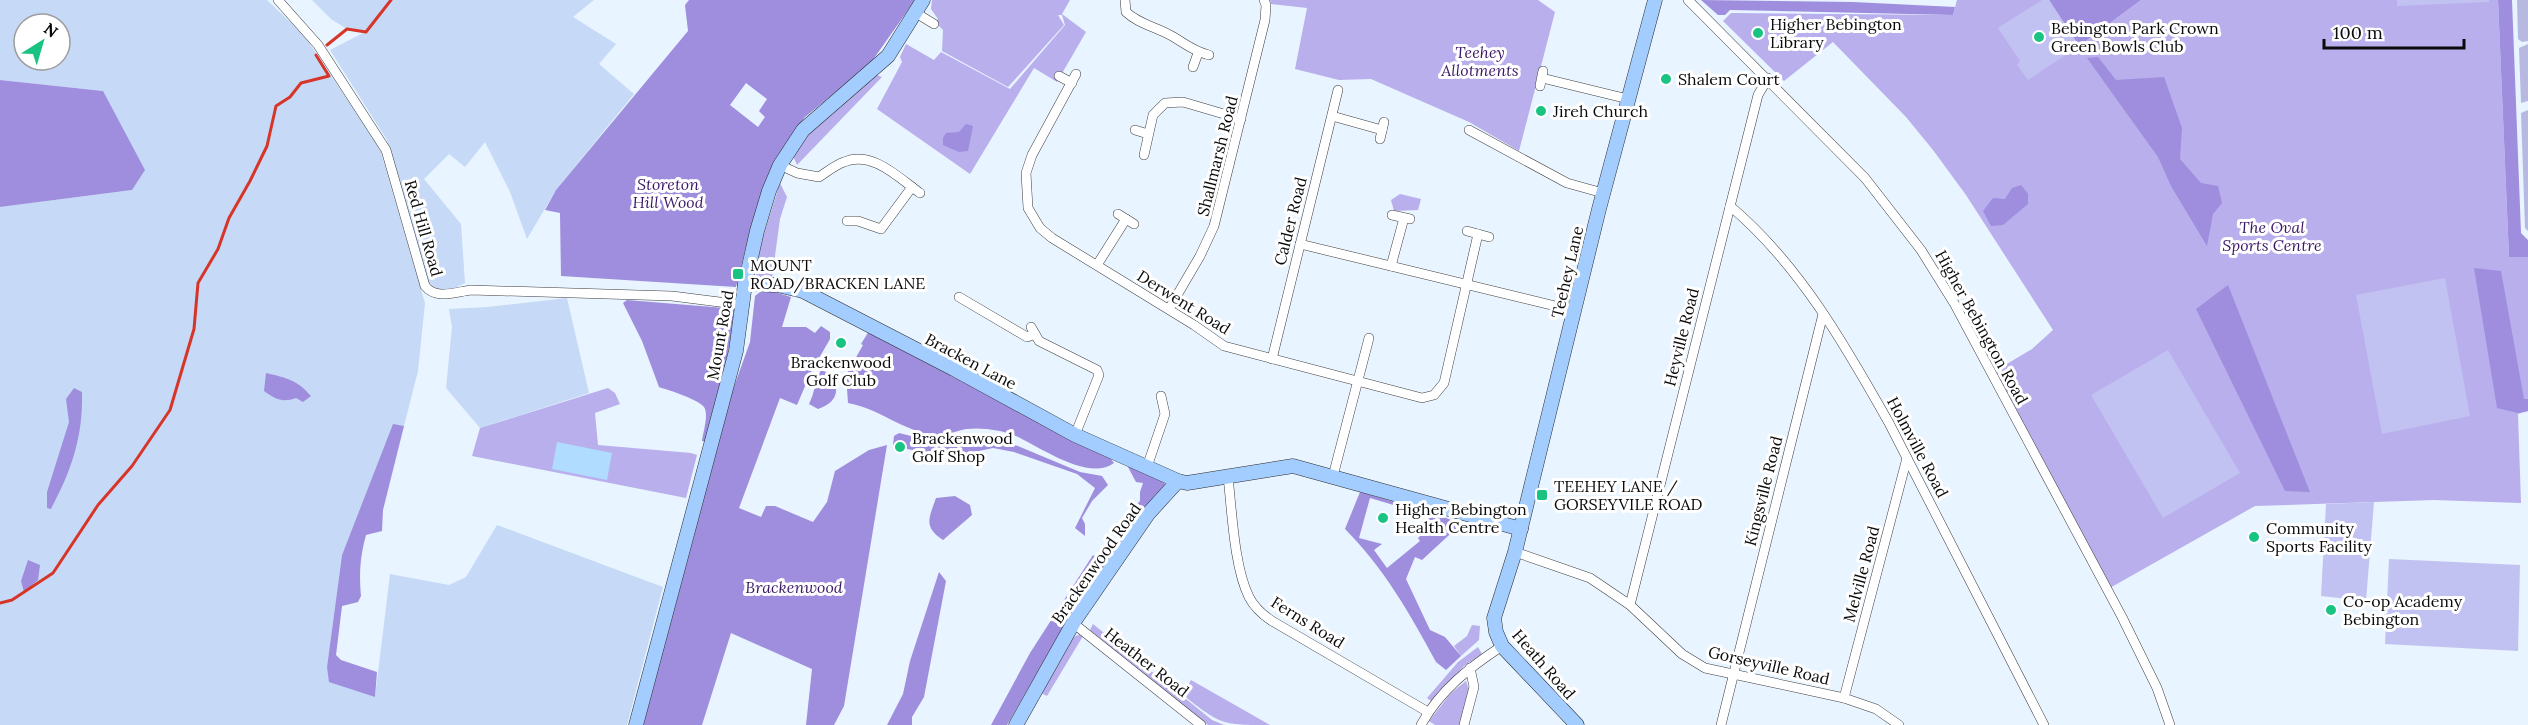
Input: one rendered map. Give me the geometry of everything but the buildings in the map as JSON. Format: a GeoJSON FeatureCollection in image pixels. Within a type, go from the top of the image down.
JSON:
{"type":"FeatureCollection","features":[{"type":"Feature","properties":{"kind":"street","name":"Red Hill Road"},"geometry":{"type":"LineString","coordinates":[[278,0],[318,45],[386,150],[425,286],[429,291],[441,295],[471,290],[672,296],[743,305]]}},
{"type":"Feature","properties":{"kind":"street","name":"Mount Road"},"geometry":{"type":"LineString","coordinates":[[636,725],[736,351],[757,231],[780,165],[803,130],[888,56],[923,0]]}},
{"type":"Feature","properties":{"kind":"street"},"geometry":{"type":"LineString","coordinates":[[1125,0],[1126,12],[1132,18],[1170,35],[1198,53],[1209,55]]}},
{"type":"Feature","properties":{"kind":"street","name":"Shallmarsh Road"},"geometry":{"type":"LineString","coordinates":[[1168,309],[1215,226],[1265,20],[1264,0]]}},
{"type":"Feature","properties":{"kind":"street","name":"Teehey Lane"},"geometry":{"type":"LineString","coordinates":[[1515,552],[1603,193],[1655,0]]}},
{"type":"Feature","properties":{"kind":"street","name":"Higher Bebington Road"},"geometry":{"type":"LineString","coordinates":[[1688,0],[1865,178],[1922,250],[1954,303],[2122,617],[2157,688],[2170,725]]}},
{"type":"Feature","properties":{"kind":"street"},"geometry":{"type":"LineString","coordinates":[[916,12],[934,24]]}},
{"type":"Feature","properties":{"kind":"street"},"geometry":{"type":"LineString","coordinates":[[1194,67],[1198,53]]}},
{"type":"Feature","properties":{"kind":"street","name":"Derwent Road"},"geometry":{"type":"LineString","coordinates":[[1059,76],[1074,79],[1027,167],[1028,208],[1040,228],[1224,346],[1422,398],[1434,394],[1444,383],[1478,234]]}},
{"type":"Feature","properties":{"kind":"street"},"geometry":{"type":"LineString","coordinates":[[1542,78],[1628,99]]}},
{"type":"Feature","properties":{"kind":"street","name":"Heyville Road"},"geometry":{"type":"LineString","coordinates":[[1630,605],[1758,96],[1762,84],[1768,78]]}},
{"type":"Feature","properties":{"kind":"street","name":"Calder Road"},"geometry":{"type":"LineString","coordinates":[[1272,360],[1338,90]]}},
{"type":"Feature","properties":{"kind":"street"},"geometry":{"type":"LineString","coordinates":[[1144,155],[1153,115],[1165,103],[1183,102],[1241,119]]}},
{"type":"Feature","properties":{"kind":"street"},"geometry":{"type":"LineString","coordinates":[[1332,116],[1382,130]]}},
{"type":"Feature","properties":{"kind":"street"},"geometry":{"type":"LineString","coordinates":[[1135,130],[1148,134]]}},
{"type":"Feature","properties":{"kind":"street"},"geometry":{"type":"LineString","coordinates":[[1469,130],[1567,183],[1603,193]]}},
{"type":"Feature","properties":{"kind":"street"},"geometry":{"type":"LineString","coordinates":[[780,165],[797,173],[819,177],[844,161],[870,160],[916,190],[881,229],[882,241]]}},
{"type":"Feature","properties":{"kind":"street","name":"Holmville Road"},"geometry":{"type":"LineString","coordinates":[[1730,206],[1756,228],[1782,257],[1823,315],[1874,396],[2044,725]]}},
{"type":"Feature","properties":{"kind":"street"},"geometry":{"type":"LineString","coordinates":[[1391,266],[1407,219],[1392,214]]}},
{"type":"Feature","properties":{"kind":"street"},"geometry":{"type":"LineString","coordinates":[[852,218],[881,229]]}},
{"type":"Feature","properties":{"kind":"street"},"geometry":{"type":"LineString","coordinates":[[1097,265],[1126,219]]}},
{"type":"Feature","properties":{"kind":"street"},"geometry":{"type":"LineString","coordinates":[[1467,231],[1489,237]]}},
{"type":"Feature","properties":{"kind":"street"},"geometry":{"type":"LineString","coordinates":[[1300,244],[1575,311]]}},
{"type":"Feature","properties":{"kind":"street","name":"Bracken Lane"},"geometry":{"type":"LineString","coordinates":[[746,284],[777,285],[803,291],[954,369],[1074,435],[1178,481]]}},
{"type":"Feature","properties":{"kind":"street"},"geometry":{"type":"LineString","coordinates":[[959,297],[1027,337],[1033,331],[1040,341],[1097,370],[1099,375],[1074,435]]}},
{"type":"Feature","properties":{"kind":"street","name":"Kingsville Road"},"geometry":{"type":"LineString","coordinates":[[1721,725],[1823,315]]}},
{"type":"Feature","properties":{"kind":"street"},"geometry":{"type":"LineString","coordinates":[[1333,476],[1370,338]]}},
{"type":"Feature","properties":{"kind":"street"},"geometry":{"type":"LineString","coordinates":[[1147,467],[1165,414],[1161,396]]}},
{"type":"Feature","properties":{"kind":"street","name":"Melville Road"},"geometry":{"type":"LineString","coordinates":[[1844,698],[1907,458]]}},
{"type":"Feature","properties":{"kind":"street"},"geometry":{"type":"LineString","coordinates":[[1178,481],[1187,483],[1293,466],[1521,529]]}},
{"type":"Feature","properties":{"kind":"street","name":"Ferns Road"},"geometry":{"type":"LineString","coordinates":[[1228,477],[1243,580],[1257,608],[1272,621],[1428,712]]}},
{"type":"Feature","properties":{"kind":"street","name":"Brackenwood Road"},"geometry":{"type":"LineString","coordinates":[[1016,725],[1073,623],[1148,514],[1169,494],[1178,481]]}},
{"type":"Feature","properties":{"kind":"street","name":"Gorseyville Road"},"geometry":{"type":"LineString","coordinates":[[1515,552],[1590,578],[1630,605],[1693,662],[1705,668],[1844,698],[1876,709],[1899,725]]}},
{"type":"Feature","properties":{"kind":"street","name":"Heath Road"},"geometry":{"type":"LineString","coordinates":[[1515,552],[1494,618],[1496,632],[1502,645],[1577,725]]}},
{"type":"Feature","properties":{"kind":"street","name":"Heather Road"},"geometry":{"type":"LineString","coordinates":[[1073,623],[1201,725]]}},
{"type":"Feature","properties":{"kind":"street"},"geometry":{"type":"LineString","coordinates":[[1421,725],[1428,712],[1450,686],[1502,645]]}},
{"type":"Feature","properties":{"kind":"street"},"geometry":{"type":"LineString","coordinates":[[1464,725],[1474,687],[1470,668]]}},
{"type":"Feature","properties":{"kind":"shaded area"},"geometry":{"type":"Polygon","coordinates":[[[0,0],[267,0],[304,35],[380,149],[425,303],[418,371],[404,426],[393,425],[342,555],[327,667],[375,697],[390,574],[449,585],[466,577],[497,525],[663,587],[627,725],[0,725],[0,207],[132,190],[103,91],[0,80],[0,0]]]}},
{"type":"Feature","properties":{"kind":"shaded area"},"geometry":{"type":"Polygon","coordinates":[[[312,0],[594,0],[573,17],[616,44],[599,64],[634,94],[556,190],[527,239],[510,192],[485,142],[465,167],[449,154],[424,179],[461,224],[465,283],[451,290],[439,290],[429,283],[426,277],[387,140],[330,50],[365,32],[347,29],[331,19],[312,0]]]}},
{"type":"Feature","properties":{"kind":"shaded area","name":"Bebington Park Crown Green Bowls Club"},"geometry":{"type":"Polygon","coordinates":[[[2042,0],[2049,0],[2079,46],[2028,80],[2017,65],[2020,61],[1998,28],[2042,0]]]}},
{"type":"Feature","properties":{"kind":"shaded area"},"geometry":{"type":"Polygon","coordinates":[[[2397,0],[2489,0],[2489,2],[2397,6],[2397,0]]]}},
{"type":"Feature","properties":{"kind":"shaded area"},"geometry":{"type":"Polygon","coordinates":[[[2517,0],[2528,0],[2528,41],[2522,42],[2518,39],[2517,0]]]}},
{"type":"Feature","properties":{"kind":"shaded area"},"geometry":{"type":"Polygon","coordinates":[[[2528,44],[2528,101],[2521,103],[2519,48],[2528,44]]]}},
{"type":"Feature","properties":{"kind":"shaded area"},"geometry":{"type":"Polygon","coordinates":[[[2528,110],[2528,231],[2525,228],[2521,113],[2528,110]]]}},
{"type":"Feature","properties":{"kind":"shaded area"},"geometry":{"type":"Polygon","coordinates":[[[2445,278],[2470,416],[2382,434],[2356,295],[2445,278]]]}},
{"type":"Feature","properties":{"kind":"shaded area"},"geometry":{"type":"Polygon","coordinates":[[[567,298],[589,393],[480,428],[446,388],[452,327],[449,309],[567,298]]]}},
{"type":"Feature","properties":{"kind":"shaded area"},"geometry":{"type":"Polygon","coordinates":[[[2168,350],[2240,473],[2163,518],[2091,395],[2168,350]]]}},
{"type":"Feature","properties":{"kind":"shaded area"},"geometry":{"type":"Polygon","coordinates":[[[2374,502],[2366,601],[2321,596],[2326,504],[2374,502]]]}},
{"type":"Feature","properties":{"kind":"shaded area"},"geometry":{"type":"Polygon","coordinates":[[[2389,559],[2520,565],[2518,651],[2385,644],[2389,559]]]}},
{"type":"Feature","properties":{"kind":"green space","name":"Storeton Hill Wood"},"geometry":{"type":"Polygon","coordinates":[[[689,0],[915,0],[870,64],[805,117],[776,158],[752,223],[736,287],[561,276],[560,213],[545,210],[556,190],[688,31],[685,5],[689,0]],[[746,83],[730,105],[758,127],[765,117],[759,111],[767,99],[746,83]]]}},
{"type":"Feature","properties":{"kind":"green space"},"geometry":{"type":"Polygon","coordinates":[[[932,0],[1070,0],[1062,14],[1086,32],[1057,82],[1034,68],[970,174],[877,109],[902,62],[900,57],[906,44],[934,60],[941,52],[1010,89],[1065,25],[1062,15],[1058,15],[1064,25],[1008,87],[942,51],[943,30],[935,22],[938,19],[931,9],[932,0]]]}},
{"type":"Feature","properties":{"kind":"green space","name":"Teehey Allotments"},"geometry":{"type":"Polygon","coordinates":[[[1270,0],[1538,0],[1555,12],[1519,151],[1469,122],[1371,79],[1339,80],[1295,69],[1307,8],[1271,4],[1270,0]]]}},
{"type":"Feature","properties":{"kind":"green space"},"geometry":{"type":"Polygon","coordinates":[[[1701,0],[1853,2],[1955,7],[1953,15],[1730,10],[1725,15],[1718,15],[1701,0]]]}},
{"type":"Feature","properties":{"kind":"green space","name":"The Oval Sports Centre"},"geometry":{"type":"Polygon","coordinates":[[[1957,0],[2049,0],[2079,46],[2141,0],[2498,0],[2509,257],[2528,257],[2528,411],[2518,414],[2521,503],[2434,500],[2255,506],[2108,589],[1995,378],[2000,368],[2032,349],[2053,330],[1966,195],[1906,117],[1833,42],[1784,81],[1723,21],[1731,13],[1953,15],[1957,0]]]}},
{"type":"Feature","properties":{"kind":"green space"},"geometry":{"type":"Polygon","coordinates":[[[2049,0],[2141,0],[2079,46],[2049,0]]]}},
{"type":"Feature","properties":{"kind":"green space"},"geometry":{"type":"Polygon","coordinates":[[[2498,0],[2512,0],[2521,233],[2528,240],[2528,257],[2509,257],[2498,0]]]}},
{"type":"Feature","properties":{"kind":"green space"},"geometry":{"type":"Polygon","coordinates":[[[2098,57],[2116,80],[2164,77],[2182,128],[2180,159],[2201,183],[2218,186],[2222,203],[2213,214],[2207,246],[2171,186],[2158,157],[2087,58],[2098,57]]]}},
{"type":"Feature","properties":{"kind":"green space"},"geometry":{"type":"Polygon","coordinates":[[[877,75],[882,77],[797,165],[793,156],[808,131],[877,75]]]}},
{"type":"Feature","properties":{"kind":"green space"},"geometry":{"type":"Polygon","coordinates":[[[0,80],[103,91],[145,170],[132,190],[0,207],[0,80]]]}},
{"type":"Feature","properties":{"kind":"green space"},"geometry":{"type":"Polygon","coordinates":[[[966,124],[973,126],[968,151],[959,152],[943,145],[946,133],[959,132],[966,124]]]}},
{"type":"Feature","properties":{"kind":"green space"},"geometry":{"type":"Polygon","coordinates":[[[780,183],[787,197],[780,219],[772,278],[759,278],[756,276],[760,247],[780,183]]]}},
{"type":"Feature","properties":{"kind":"green space"},"geometry":{"type":"Polygon","coordinates":[[[2021,185],[2028,194],[2028,204],[2003,225],[1991,226],[1983,211],[1993,198],[2005,199],[2012,188],[2021,185]]]}},
{"type":"Feature","properties":{"kind":"green space"},"geometry":{"type":"Polygon","coordinates":[[[1400,194],[1421,199],[1418,210],[1394,211],[1391,200],[1400,194]]]}},
{"type":"Feature","properties":{"kind":"green space"},"geometry":{"type":"Polygon","coordinates":[[[2474,268],[2501,271],[2524,399],[2528,399],[2528,411],[2518,413],[2497,408],[2474,268]]]}},
{"type":"Feature","properties":{"kind":"green space"},"geometry":{"type":"Polygon","coordinates":[[[2228,285],[2310,492],[2285,491],[2196,309],[2228,285]]]}},
{"type":"Feature","properties":{"kind":"green space","name":"Brackenwood"},"geometry":{"type":"Polygon","coordinates":[[[771,291],[791,297],[782,327],[806,327],[815,333],[821,326],[830,332],[830,339],[811,372],[797,405],[780,398],[739,508],[761,517],[766,506],[775,506],[813,522],[827,502],[835,471],[869,450],[887,445],[844,706],[834,725],[806,725],[812,669],[731,633],[702,725],[643,725],[731,395],[750,342],[755,296],[760,292],[771,291]]]}},
{"type":"Feature","properties":{"kind":"green space"},"geometry":{"type":"Polygon","coordinates":[[[627,300],[737,309],[709,443],[702,441],[706,419],[704,407],[689,398],[659,387],[642,341],[623,303],[627,300]]]}},
{"type":"Feature","properties":{"kind":"green space"},"geometry":{"type":"Polygon","coordinates":[[[869,331],[1067,438],[1108,455],[1114,463],[1104,468],[1078,466],[1005,432],[979,428],[938,435],[923,433],[848,403],[846,375],[869,331]]]}},
{"type":"Feature","properties":{"kind":"green space"},"geometry":{"type":"Polygon","coordinates":[[[821,370],[833,375],[836,392],[829,404],[818,409],[809,404],[821,370]]]}},
{"type":"Feature","properties":{"kind":"green space"},"geometry":{"type":"Polygon","coordinates":[[[266,373],[291,380],[311,396],[303,402],[296,398],[283,400],[275,398],[264,391],[266,373]]]}},
{"type":"Feature","properties":{"kind":"green space"},"geometry":{"type":"Polygon","coordinates":[[[74,388],[82,392],[81,424],[75,452],[51,509],[47,508],[47,492],[69,422],[66,399],[74,388]]]}},
{"type":"Feature","properties":{"kind":"green space"},"geometry":{"type":"Polygon","coordinates":[[[608,388],[615,393],[620,404],[595,413],[598,445],[697,455],[686,498],[472,456],[480,428],[608,388]]]}},
{"type":"Feature","properties":{"kind":"green space"},"geometry":{"type":"Polygon","coordinates":[[[393,424],[404,426],[383,510],[382,531],[366,535],[360,566],[361,596],[358,602],[342,606],[336,655],[341,660],[377,672],[375,697],[329,682],[327,667],[342,555],[393,424]]]}},
{"type":"Feature","properties":{"kind":"green space"},"geometry":{"type":"Polygon","coordinates":[[[899,433],[931,441],[977,436],[996,437],[1080,472],[1102,476],[1108,485],[1092,501],[1082,518],[1085,524],[1085,536],[1075,528],[1095,488],[1077,474],[1014,452],[993,448],[955,456],[907,449],[907,445],[893,445],[894,436],[899,433]]]}},
{"type":"Feature","properties":{"kind":"green space"},"geometry":{"type":"Polygon","coordinates":[[[1134,466],[1161,479],[1165,484],[1165,491],[1130,533],[1124,528],[1128,513],[1140,501],[1143,483],[1136,482],[1128,467],[1134,466]]]}},
{"type":"Feature","properties":{"kind":"green space"},"geometry":{"type":"Polygon","coordinates":[[[1360,492],[1398,503],[1397,506],[1370,498],[1359,538],[1382,544],[1374,550],[1387,568],[1420,541],[1418,538],[1433,524],[1427,518],[1434,513],[1461,524],[1422,560],[1415,557],[1406,579],[1430,630],[1445,637],[1461,656],[1446,670],[1436,662],[1406,609],[1372,559],[1345,529],[1360,492]]]}},
{"type":"Feature","properties":{"kind":"green space"},"geometry":{"type":"Polygon","coordinates":[[[955,496],[970,505],[972,515],[943,540],[932,531],[929,522],[931,511],[936,498],[955,496]]]}},
{"type":"Feature","properties":{"kind":"green space"},"geometry":{"type":"Polygon","coordinates":[[[1093,555],[1105,565],[1077,604],[1007,725],[991,725],[1030,653],[1093,555]]]}},
{"type":"Feature","properties":{"kind":"green space"},"geometry":{"type":"Polygon","coordinates":[[[28,560],[40,565],[38,580],[24,592],[21,581],[28,560]]]}},
{"type":"Feature","properties":{"kind":"green space"},"geometry":{"type":"Polygon","coordinates":[[[939,572],[946,581],[924,697],[912,717],[912,725],[887,725],[903,694],[910,661],[939,572]]]}},
{"type":"Feature","properties":{"kind":"green space"},"geometry":{"type":"Polygon","coordinates":[[[1093,624],[1212,720],[1224,725],[1208,725],[1090,630],[1093,624]]]}},
{"type":"Feature","properties":{"kind":"green space"},"geometry":{"type":"Polygon","coordinates":[[[1472,625],[1480,626],[1479,640],[1461,656],[1454,646],[1467,636],[1472,625]]]}},
{"type":"Feature","properties":{"kind":"green space"},"geometry":{"type":"Polygon","coordinates":[[[1080,634],[1083,636],[1047,696],[1039,692],[1072,638],[1080,634]]]}},
{"type":"Feature","properties":{"kind":"green space"},"geometry":{"type":"Polygon","coordinates":[[[1478,647],[1482,654],[1464,666],[1437,697],[1431,701],[1427,698],[1458,662],[1478,647]]]}},
{"type":"Feature","properties":{"kind":"green space"},"geometry":{"type":"Polygon","coordinates":[[[1191,680],[1270,725],[1242,725],[1215,718],[1183,695],[1191,680]]]}},
{"type":"Feature","properties":{"kind":"green space"},"geometry":{"type":"Polygon","coordinates":[[[1466,681],[1469,690],[1460,725],[1435,725],[1429,721],[1451,693],[1466,681]]]}},
{"type":"Feature","properties":{"kind":"sand"},"geometry":{"type":"Polygon","coordinates":[[[557,442],[612,453],[607,480],[552,469],[557,442]]]}},
{"type":"Feature","properties":{"kind":"waterway"},"geometry":{"type":"LineString","coordinates":[[327,45],[347,29],[366,32],[391,0]]}},
{"type":"Feature","properties":{"kind":"waterway"},"geometry":{"type":"LineString","coordinates":[[0,603],[12,600],[53,573],[98,505],[132,466],[170,410],[194,329],[198,283],[218,249],[229,218],[267,146],[276,106],[290,97],[301,83],[329,76],[316,55]]}},
{"type":"Feature","properties":{"kind":"place","name":"Higher Bebington Library"},"geometry":{"type":"Point","coordinates":[1758,33]}},
{"type":"Feature","properties":{"kind":"place","name":"Bebington Park Crown Green Bowls Club"},"geometry":{"type":"Point","coordinates":[2039,37]}},
{"type":"Feature","properties":{"kind":"place","name":"Shalem Court"},"geometry":{"type":"Point","coordinates":[1666,79]}},
{"type":"Feature","properties":{"kind":"place","name":"Jireh Church"},"geometry":{"type":"Point","coordinates":[1541,111]}},
{"type":"Feature","properties":{"kind":"place","name":"MOUNT ROAD/BRACKEN LANE"},"geometry":{"type":"Point","coordinates":[738,274]}},
{"type":"Feature","properties":{"kind":"place","name":"Brackenwood Golf Club"},"geometry":{"type":"Point","coordinates":[841,343]}},
{"type":"Feature","properties":{"kind":"place","name":"Brackenwood Golf Shop"},"geometry":{"type":"Point","coordinates":[900,447]}},
{"type":"Feature","properties":{"kind":"place","name":"TEEHEY LANE / GORSEYVILE ROAD"},"geometry":{"type":"Point","coordinates":[1542,495]}},
{"type":"Feature","properties":{"kind":"place","name":"Higher Bebington Health Centre"},"geometry":{"type":"Point","coordinates":[1383,518]}},
{"type":"Feature","properties":{"kind":"place","name":"Community Sports Facility"},"geometry":{"type":"Point","coordinates":[2254,537]}},
{"type":"Feature","properties":{"kind":"place","name":"Co-op Academy Bebington"},"geometry":{"type":"Point","coordinates":[2331,610]}}]}
